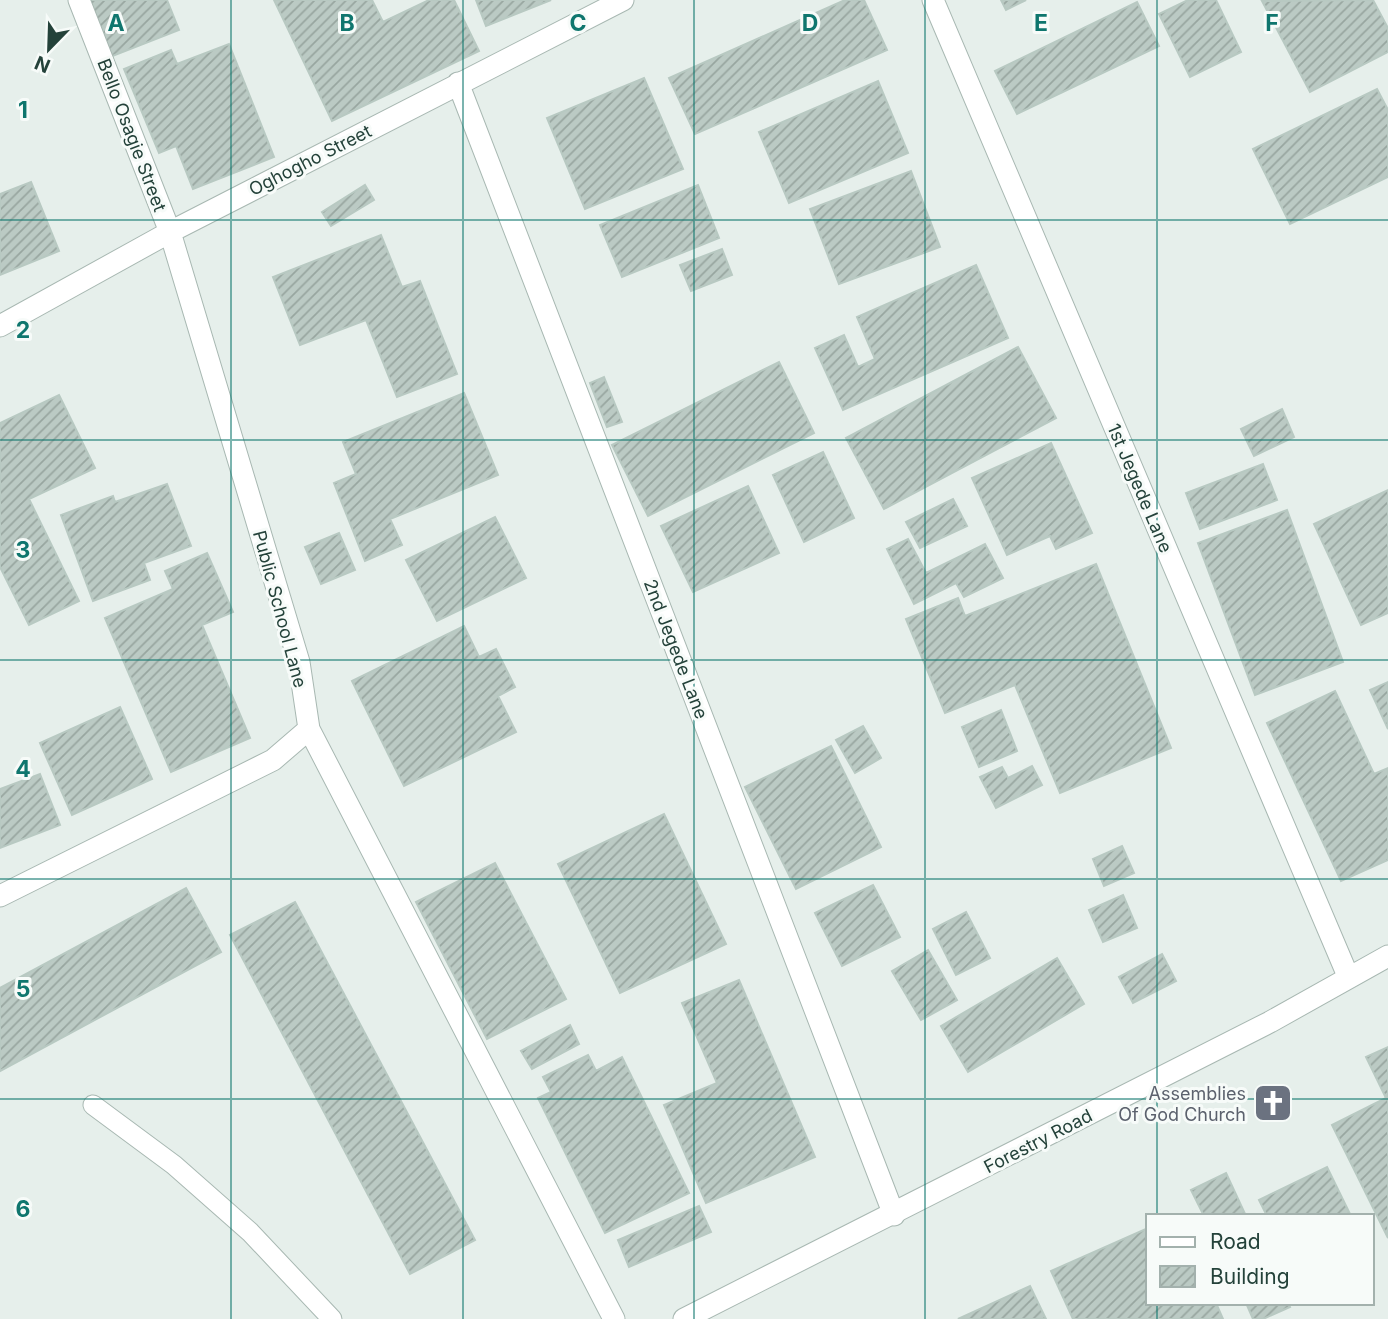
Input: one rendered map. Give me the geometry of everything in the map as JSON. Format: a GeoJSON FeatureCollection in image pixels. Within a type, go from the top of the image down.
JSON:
{"type":"FeatureCollection","features":[{"type":"Feature","properties":{"kind":"street","name":"Bello Osagie Street"},"geometry":{"type":"LineString","coordinates":[[79,0],[170,232]]}},
{"type":"Feature","properties":{"kind":"street","name":"Oghogho Street"},"geometry":{"type":"LineString","coordinates":[[0,326],[170,232],[623,0]]}},
{"type":"Feature","properties":{"kind":"street","name":"1st Jegede Lane"},"geometry":{"type":"LineString","coordinates":[[933,0],[1348,976]]}},
{"type":"Feature","properties":{"kind":"street","name":"2nd Jegede Lane"},"geometry":{"type":"LineString","coordinates":[[458,83],[894,1215]]}},
{"type":"Feature","properties":{"kind":"street","name":"Public School Lane"},"geometry":{"type":"LineString","coordinates":[[170,232],[299,662],[309,729],[614,1319]]}},
{"type":"Feature","properties":{"kind":"street"},"geometry":{"type":"LineString","coordinates":[[0,897],[273,760],[309,729]]}},
{"type":"Feature","properties":{"kind":"street","name":"Forestry Road"},"geometry":{"type":"LineString","coordinates":[[684,1319],[894,1215],[1270,1022],[1388,956]]}},
{"type":"Feature","properties":{"kind":"lane"},"geometry":{"type":"LineString","coordinates":[[93,1105],[174,1165],[250,1232],[332,1319]]}},
{"type":"Feature","properties":{"kind":"building"},"geometry":{"type":"Polygon","coordinates":[[[88,0],[167,0],[179,30],[110,57],[88,0]]]}},
{"type":"Feature","properties":{"kind":"building"},"geometry":{"type":"Polygon","coordinates":[[[274,0],[372,0],[383,22],[429,0],[454,0],[479,51],[332,121],[274,0]]]}},
{"type":"Feature","properties":{"kind":"building"},"geometry":{"type":"Polygon","coordinates":[[[476,0],[551,0],[486,26],[476,0]]]}},
{"type":"Feature","properties":{"kind":"building"},"geometry":{"type":"Polygon","coordinates":[[[845,0],[864,0],[887,50],[695,134],[669,78],[845,0]]]}},
{"type":"Feature","properties":{"kind":"building"},"geometry":{"type":"Polygon","coordinates":[[[1001,0],[1026,0],[1006,10],[1001,0]]]}},
{"type":"Feature","properties":{"kind":"building"},"geometry":{"type":"Polygon","coordinates":[[[1188,0],[1216,0],[1241,52],[1190,77],[1159,14],[1188,0]]]}},
{"type":"Feature","properties":{"kind":"building"},"geometry":{"type":"Polygon","coordinates":[[[1373,0],[1388,28],[1388,52],[1310,92],[1262,1],[1373,0]]]}},
{"type":"Feature","properties":{"kind":"building"},"geometry":{"type":"Polygon","coordinates":[[[1137,2],[1159,46],[1017,114],[995,71],[1137,2]]]}},
{"type":"Feature","properties":{"kind":"building"},"geometry":{"type":"Polygon","coordinates":[[[229,44],[274,157],[193,189],[176,146],[159,153],[124,69],[171,50],[177,64],[229,44]]]}},
{"type":"Feature","properties":{"kind":"building"},"geometry":{"type":"Polygon","coordinates":[[[644,78],[683,169],[585,209],[547,118],[644,78]]]}},
{"type":"Feature","properties":{"kind":"building"},"geometry":{"type":"Polygon","coordinates":[[[878,81],[908,153],[789,203],[759,132],[878,81]]]}},
{"type":"Feature","properties":{"kind":"building"},"geometry":{"type":"Polygon","coordinates":[[[1377,89],[1388,110],[1388,177],[1290,224],[1253,149],[1377,89]]]}},
{"type":"Feature","properties":{"kind":"building"},"geometry":{"type":"Polygon","coordinates":[[[911,171],[940,247],[839,284],[810,209],[911,171]]]}},
{"type":"Feature","properties":{"kind":"building"},"geometry":{"type":"Polygon","coordinates":[[[31,182],[59,251],[0,275],[0,194],[31,182]]]}},
{"type":"Feature","properties":{"kind":"building"},"geometry":{"type":"Polygon","coordinates":[[[365,185],[374,200],[331,226],[322,212],[365,185]]]}},
{"type":"Feature","properties":{"kind":"building"},"geometry":{"type":"Polygon","coordinates":[[[698,185],[719,238],[622,277],[600,225],[698,185]]]}},
{"type":"Feature","properties":{"kind":"building"},"geometry":{"type":"Polygon","coordinates":[[[381,235],[402,287],[420,281],[457,374],[397,397],[366,320],[300,345],[273,277],[381,235]]]}},
{"type":"Feature","properties":{"kind":"building"},"geometry":{"type":"Polygon","coordinates":[[[722,249],[732,275],[691,291],[680,265],[722,249]]]}},
{"type":"Feature","properties":{"kind":"building"},"geometry":{"type":"Polygon","coordinates":[[[976,265],[1008,338],[843,410],[815,348],[844,335],[858,367],[875,359],[857,317],[976,265]]]}},
{"type":"Feature","properties":{"kind":"building"},"geometry":{"type":"Polygon","coordinates":[[[1018,347],[1056,418],[884,509],[846,438],[1018,347]]]}},
{"type":"Feature","properties":{"kind":"building"},"geometry":{"type":"Polygon","coordinates":[[[779,362],[814,433],[648,516],[612,445],[779,362]]]}},
{"type":"Feature","properties":{"kind":"building"},"geometry":{"type":"Polygon","coordinates":[[[604,377],[622,422],[607,427],[590,383],[604,377]]]}},
{"type":"Feature","properties":{"kind":"building"},"geometry":{"type":"Polygon","coordinates":[[[464,393],[498,475],[390,519],[402,545],[365,561],[334,483],[356,474],[343,442],[464,393]]]}},
{"type":"Feature","properties":{"kind":"building"},"geometry":{"type":"Polygon","coordinates":[[[59,395],[95,468],[29,499],[79,601],[29,625],[0,567],[0,423],[59,395]]]}},
{"type":"Feature","properties":{"kind":"building"},"geometry":{"type":"Polygon","coordinates":[[[1282,409],[1294,437],[1254,456],[1241,429],[1282,409]]]}},
{"type":"Feature","properties":{"kind":"building"},"geometry":{"type":"Polygon","coordinates":[[[1051,443],[1092,533],[1056,549],[1050,536],[1007,555],[972,478],[1051,443]]]}},
{"type":"Feature","properties":{"kind":"building"},"geometry":{"type":"Polygon","coordinates":[[[823,452],[854,518],[804,542],[773,475],[823,452]]]}},
{"type":"Feature","properties":{"kind":"building"},"geometry":{"type":"Polygon","coordinates":[[[1263,464],[1277,500],[1200,529],[1186,493],[1263,464]]]}},
{"type":"Feature","properties":{"kind":"building"},"geometry":{"type":"Polygon","coordinates":[[[167,484],[191,546],[144,563],[150,580],[93,601],[61,515],[113,496],[115,502],[167,484]]]}},
{"type":"Feature","properties":{"kind":"building"},"geometry":{"type":"Polygon","coordinates":[[[748,486],[779,553],[693,592],[661,526],[748,486]]]}},
{"type":"Feature","properties":{"kind":"building"},"geometry":{"type":"Polygon","coordinates":[[[1388,490],[1388,613],[1361,625],[1314,524],[1388,490]]]}},
{"type":"Feature","properties":{"kind":"building"},"geometry":{"type":"Polygon","coordinates":[[[953,499],[967,526],[920,548],[906,522],[953,499]]]}},
{"type":"Feature","properties":{"kind":"building"},"geometry":{"type":"Polygon","coordinates":[[[1287,510],[1343,662],[1255,695],[1198,543],[1287,510]]]}},
{"type":"Feature","properties":{"kind":"building"},"geometry":{"type":"Polygon","coordinates":[[[495,517],[526,578],[437,621],[406,560],[495,517]]]}},
{"type":"Feature","properties":{"kind":"building"},"geometry":{"type":"Polygon","coordinates":[[[339,533],[355,570],[321,584],[305,547],[339,533]]]}},
{"type":"Feature","properties":{"kind":"building"},"geometry":{"type":"Polygon","coordinates":[[[908,539],[926,573],[985,544],[1003,578],[964,597],[956,583],[914,604],[887,549],[908,539]]]}},
{"type":"Feature","properties":{"kind":"building"},"geometry":{"type":"Polygon","coordinates":[[[207,553],[233,612],[202,625],[250,738],[171,772],[105,618],[173,589],[165,571],[207,553]]]}},
{"type":"Feature","properties":{"kind":"building"},"geometry":{"type":"Polygon","coordinates":[[[1096,564],[1171,748],[1060,793],[1015,685],[945,713],[906,619],[958,598],[965,616],[1096,564]]]}},
{"type":"Feature","properties":{"kind":"building"},"geometry":{"type":"Polygon","coordinates":[[[464,626],[479,657],[496,649],[515,687],[498,696],[516,732],[404,786],[352,681],[464,626]]]}},
{"type":"Feature","properties":{"kind":"building"},"geometry":{"type":"Polygon","coordinates":[[[1388,682],[1388,729],[1370,690],[1388,682]]]}},
{"type":"Feature","properties":{"kind":"building"},"geometry":{"type":"Polygon","coordinates":[[[1335,691],[1374,774],[1388,768],[1388,860],[1341,881],[1267,723],[1335,691]]]}},
{"type":"Feature","properties":{"kind":"building"},"geometry":{"type":"Polygon","coordinates":[[[120,707],[152,779],[72,815],[40,743],[120,707]]]}},
{"type":"Feature","properties":{"kind":"building"},"geometry":{"type":"Polygon","coordinates":[[[1001,710],[1017,751],[979,767],[962,727],[1001,710]]]}},
{"type":"Feature","properties":{"kind":"building"},"geometry":{"type":"Polygon","coordinates":[[[863,726],[881,758],[855,773],[836,740],[863,726]]]}},
{"type":"Feature","properties":{"kind":"building"},"geometry":{"type":"Polygon","coordinates":[[[831,746],[881,847],[796,889],[745,787],[831,746]]]}},
{"type":"Feature","properties":{"kind":"building"},"geometry":{"type":"Polygon","coordinates":[[[1032,766],[1042,785],[996,808],[980,777],[1002,767],[1008,778],[1032,766]]]}},
{"type":"Feature","properties":{"kind":"building"},"geometry":{"type":"Polygon","coordinates":[[[40,774],[60,825],[0,848],[0,789],[40,774]]]}},
{"type":"Feature","properties":{"kind":"building"},"geometry":{"type":"Polygon","coordinates":[[[664,814],[726,944],[620,993],[558,864],[664,814]]]}},
{"type":"Feature","properties":{"kind":"building"},"geometry":{"type":"Polygon","coordinates":[[[1122,846],[1134,873],[1104,886],[1093,859],[1122,846]]]}},
{"type":"Feature","properties":{"kind":"building"},"geometry":{"type":"Polygon","coordinates":[[[495,863],[566,999],[487,1039],[416,902],[495,863]]]}},
{"type":"Feature","properties":{"kind":"building"},"geometry":{"type":"Polygon","coordinates":[[[873,885],[900,937],[842,966],[815,913],[873,885]]]}},
{"type":"Feature","properties":{"kind":"building"},"geometry":{"type":"Polygon","coordinates":[[[186,888],[221,952],[0,1071],[0,988],[186,888]]]}},
{"type":"Feature","properties":{"kind":"building"},"geometry":{"type":"Polygon","coordinates":[[[1123,895],[1137,928],[1103,942],[1089,910],[1123,895]]]}},
{"type":"Feature","properties":{"kind":"building"},"geometry":{"type":"Polygon","coordinates":[[[295,902],[475,1240],[410,1274],[230,935],[295,902]]]}},
{"type":"Feature","properties":{"kind":"building"},"geometry":{"type":"Polygon","coordinates":[[[966,912],[990,958],[956,975],[933,929],[966,912]]]}},
{"type":"Feature","properties":{"kind":"building"},"geometry":{"type":"Polygon","coordinates":[[[928,950],[957,1000],[921,1020],[892,971],[928,950]]]}},
{"type":"Feature","properties":{"kind":"building"},"geometry":{"type":"Polygon","coordinates":[[[1162,954],[1176,981],[1133,1003],[1119,977],[1162,954]]]}},
{"type":"Feature","properties":{"kind":"building"},"geometry":{"type":"Polygon","coordinates":[[[1057,958],[1084,1004],[968,1072],[941,1026],[1057,958]]]}},
{"type":"Feature","properties":{"kind":"building"},"geometry":{"type":"Polygon","coordinates":[[[739,980],[815,1157],[706,1203],[664,1105],[717,1083],[682,1003],[739,980]]]}},
{"type":"Feature","properties":{"kind":"building"},"geometry":{"type":"Polygon","coordinates":[[[570,1025],[579,1044],[532,1069],[521,1051],[570,1025]]]}},
{"type":"Feature","properties":{"kind":"building"},"geometry":{"type":"Polygon","coordinates":[[[1388,1047],[1388,1238],[1332,1125],[1386,1098],[1366,1057],[1388,1047]]]}},
{"type":"Feature","properties":{"kind":"building"},"geometry":{"type":"Polygon","coordinates":[[[588,1055],[596,1071],[622,1057],[689,1193],[605,1233],[538,1098],[551,1092],[543,1077],[588,1055]]]}},
{"type":"Feature","properties":{"kind":"building"},"geometry":{"type":"Polygon","coordinates":[[[1327,1167],[1350,1214],[1266,1214],[1259,1200],[1327,1167]]]}},
{"type":"Feature","properties":{"kind":"building"},"geometry":{"type":"Polygon","coordinates":[[[1226,1173],[1245,1214],[1203,1214],[1191,1190],[1226,1173]]]}},
{"type":"Feature","properties":{"kind":"building"},"geometry":{"type":"Polygon","coordinates":[[[699,1206],[711,1232],[629,1267],[618,1240],[699,1206]]]}},
{"type":"Feature","properties":{"kind":"building"},"geometry":{"type":"Polygon","coordinates":[[[1146,1229],[1146,1305],[1217,1305],[1223,1319],[1073,1319],[1051,1271],[1146,1229]]]}},
{"type":"Feature","properties":{"kind":"building"},"geometry":{"type":"Polygon","coordinates":[[[1030,1286],[1046,1319],[958,1319],[1030,1286]]]}},
{"type":"Feature","properties":{"kind":"building"},"geometry":{"type":"Polygon","coordinates":[[[1247,1305],[1290,1307],[1263,1319],[1253,1319],[1247,1305]]]}},
{"type":"Feature","properties":{"kind":"place","name":"Assemblies Of God Church"},"geometry":{"type":"Point","coordinates":[1273,1103]}}]}
